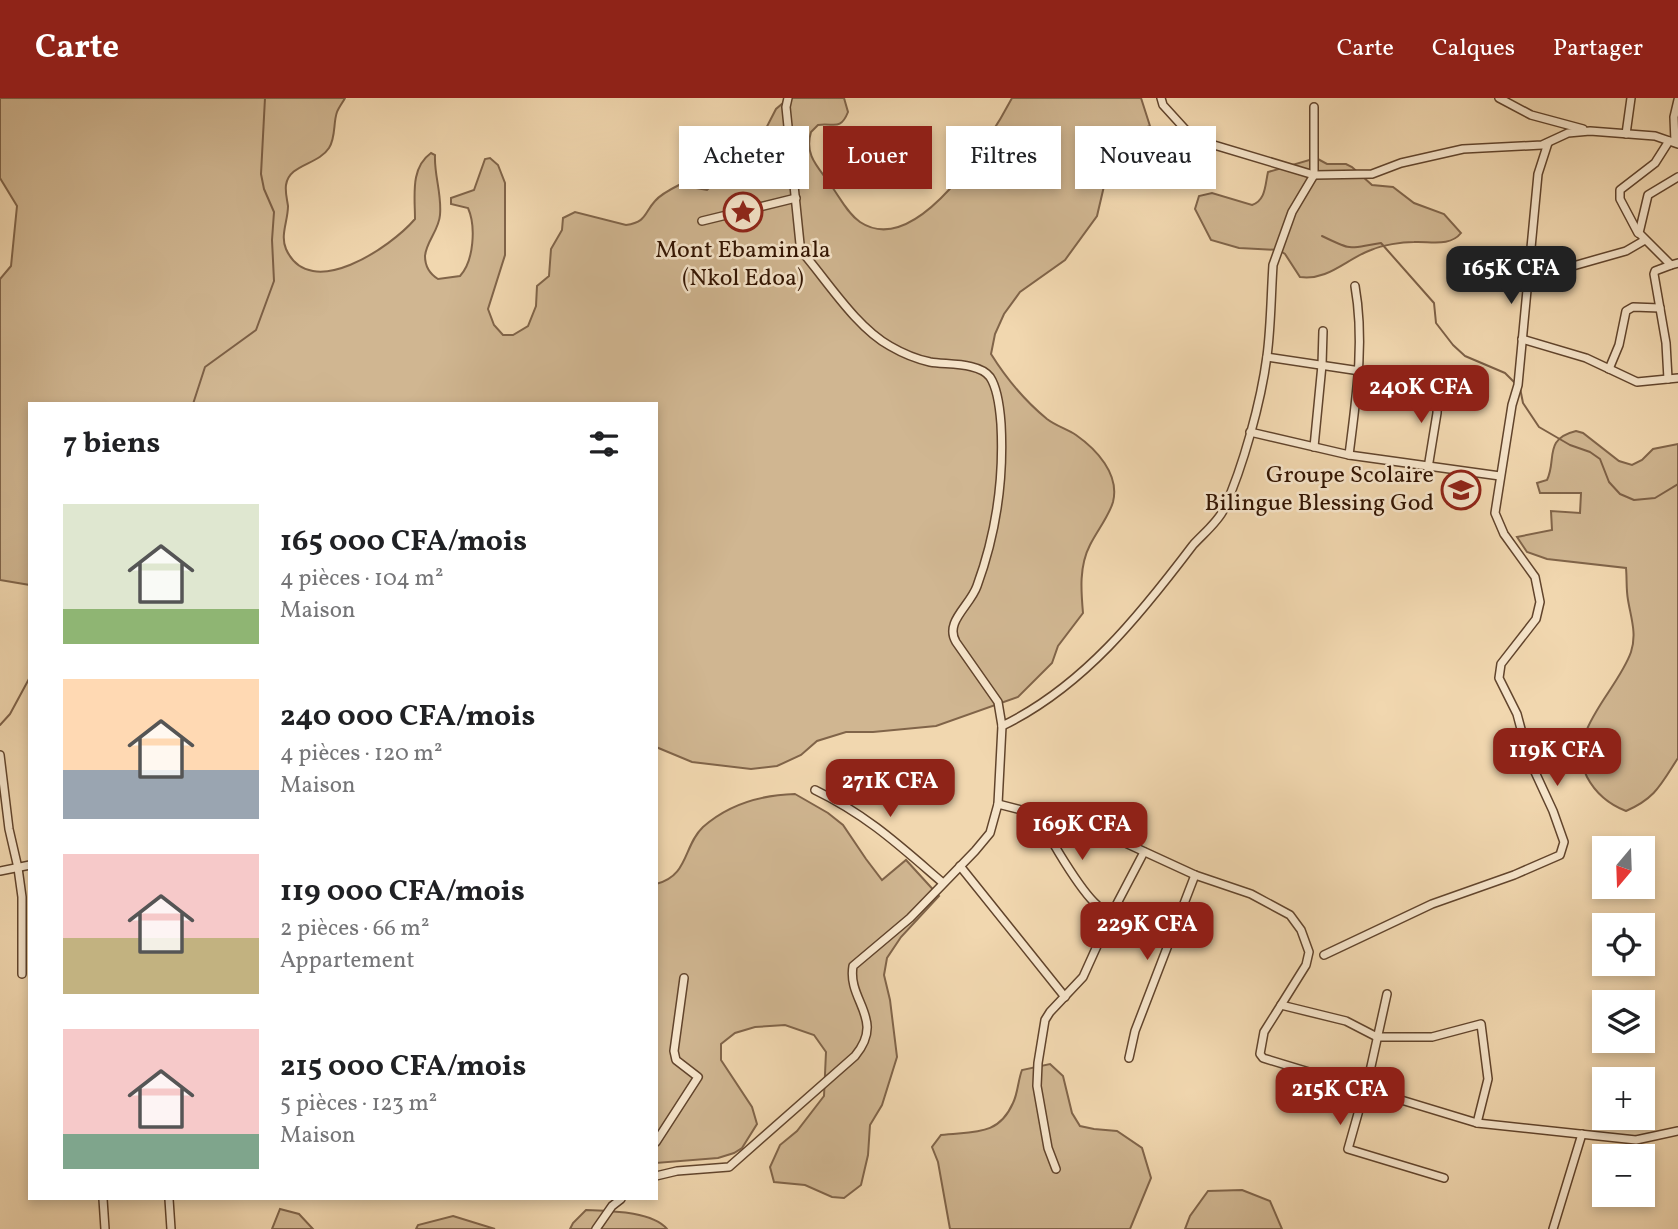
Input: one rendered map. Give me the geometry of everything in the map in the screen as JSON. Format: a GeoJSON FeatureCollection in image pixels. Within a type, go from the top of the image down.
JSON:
{"type":"FeatureCollection","features":[{"type":"Feature","properties":{"kind":"street"},"geometry":{"type":"LineString","coordinates":[[658,1175],[729,1167],[855,1056],[866,1036],[869,1023],[853,984],[853,966],[910,918],[960,866],[989,833],[998,804],[1002,726],[998,702],[952,635],[952,626],[974,594],[984,566],[1000,491],[1002,447],[999,407],[992,379],[985,372],[956,364],[933,363],[890,346],[873,334],[803,253],[786,107],[788,98]]}},
{"type":"Feature","properties":{"kind":"street"},"geometry":{"type":"LineString","coordinates":[[1161,98],[1163,105],[1194,139],[1314,175],[1372,174],[1401,163],[1463,149],[1534,146],[1548,143],[1568,133],[1590,131],[1655,136],[1674,142]]}},
{"type":"Feature","properties":{"kind":"street"},"geometry":{"type":"LineString","coordinates":[[1499,98],[1531,115],[1590,131]]}},
{"type":"Feature","properties":{"kind":"street"},"geometry":{"type":"LineString","coordinates":[[1626,134],[1631,98]]}},
{"type":"Feature","properties":{"kind":"street"},"geometry":{"type":"LineString","coordinates":[[1675,264],[1639,233],[1620,199],[1620,190],[1655,163],[1674,142],[1674,117],[1678,100]]}},
{"type":"Feature","properties":{"kind":"street"},"geometry":{"type":"LineString","coordinates":[[1002,726],[1023,716],[1090,665],[1135,620],[1202,535],[1223,513],[1238,476],[1267,357],[1276,252],[1292,212],[1314,175],[1314,107]]}},
{"type":"Feature","properties":{"kind":"street"},"geometry":{"type":"LineString","coordinates":[[1324,955],[1432,904],[1514,875],[1560,855],[1563,850],[1564,842],[1529,760],[1517,714],[1499,678],[1501,664],[1536,619],[1540,602],[1535,577],[1504,534],[1494,513],[1512,405],[1518,385],[1538,174],[1548,143]]}},
{"type":"Feature","properties":{"kind":"street"},"geometry":{"type":"LineString","coordinates":[[1639,233],[1648,195],[1678,177]]}},
{"type":"Feature","properties":{"kind":"street"},"geometry":{"type":"LineString","coordinates":[[702,221],[796,198]]}},
{"type":"Feature","properties":{"kind":"street"},"geometry":{"type":"LineString","coordinates":[[1566,268],[1626,251],[1645,240]]}},
{"type":"Feature","properties":{"kind":"street"},"geometry":{"type":"LineString","coordinates":[[1668,379],[1666,342],[1654,274],[1655,271],[1675,264]]}},
{"type":"Feature","properties":{"kind":"street"},"geometry":{"type":"LineString","coordinates":[[1349,455],[1360,371],[1355,286]]}},
{"type":"Feature","properties":{"kind":"street"},"geometry":{"type":"LineString","coordinates":[[1609,369],[1619,345],[1626,311],[1633,307],[1660,308]]}},
{"type":"Feature","properties":{"kind":"street"},"geometry":{"type":"LineString","coordinates":[[1314,447],[1323,331]]}},
{"type":"Feature","properties":{"kind":"street"},"geometry":{"type":"LineString","coordinates":[[1522,338],[1586,358],[1637,382],[1678,378]]}},
{"type":"Feature","properties":{"kind":"street"},"geometry":{"type":"LineString","coordinates":[[1267,357],[1360,371]]}},
{"type":"Feature","properties":{"kind":"street"},"geometry":{"type":"LineString","coordinates":[[1428,468],[1438,408],[1438,385]]}},
{"type":"Feature","properties":{"kind":"street"},"geometry":{"type":"LineString","coordinates":[[1250,432],[1349,455],[1500,476]]}},
{"type":"Feature","properties":{"kind":"street"},"geometry":{"type":"LineString","coordinates":[[0,755],[9,829],[22,897],[22,974]]}},
{"type":"Feature","properties":{"kind":"street"},"geometry":{"type":"LineString","coordinates":[[815,790],[847,805],[871,821],[943,883]]}},
{"type":"Feature","properties":{"kind":"street"},"geometry":{"type":"LineString","coordinates":[[998,804],[1108,835],[1195,875],[1251,894],[1290,915],[1301,930],[1309,951],[1306,965],[1264,1032],[1260,1054],[1263,1058],[1477,1123],[1636,1140],[1678,1131]]}},
{"type":"Feature","properties":{"kind":"street"},"geometry":{"type":"LineString","coordinates":[[1041,815],[1045,828],[1081,887],[1096,905],[1111,915]]}},
{"type":"Feature","properties":{"kind":"street"},"geometry":{"type":"LineString","coordinates":[[1056,1169],[1048,1148],[1040,1105],[1038,1063],[1045,1020],[1083,977],[1144,852]]}},
{"type":"Feature","properties":{"kind":"street"},"geometry":{"type":"LineString","coordinates":[[0,871],[28,865]]}},
{"type":"Feature","properties":{"kind":"street"},"geometry":{"type":"LineString","coordinates":[[960,866],[1065,997]]}},
{"type":"Feature","properties":{"kind":"street"},"geometry":{"type":"LineString","coordinates":[[1129,1058],[1135,1031],[1195,875]]}},
{"type":"Feature","properties":{"kind":"street"},"geometry":{"type":"LineString","coordinates":[[658,1139],[698,1077],[676,1059],[674,1051],[684,978]]}},
{"type":"Feature","properties":{"kind":"street"},"geometry":{"type":"LineString","coordinates":[[1387,994],[1348,1149],[1444,1178]]}},
{"type":"Feature","properties":{"kind":"street"},"geometry":{"type":"LineString","coordinates":[[1281,1005],[1346,1021],[1377,1037],[1432,1037],[1481,1024],[1488,1079],[1477,1123]]}},
{"type":"Feature","properties":{"kind":"street"},"geometry":{"type":"LineString","coordinates":[[1553,1229],[1582,1134]]}},
{"type":"Feature","properties":{"kind":"street"},"geometry":{"type":"LineString","coordinates":[[103,1200],[105,1229]]}},
{"type":"Feature","properties":{"kind":"street"},"geometry":{"type":"LineString","coordinates":[[169,1200],[171,1229]]}},
{"type":"Feature","properties":{"kind":"street"},"geometry":{"type":"LineString","coordinates":[[596,1229],[612,1206],[620,1200]]}},
{"type":"Feature","properties":{"kind":"shaded area"},"geometry":{"type":"Polygon","coordinates":[[[0,98],[345,98],[337,112],[329,148],[288,178],[284,238],[286,249],[297,264],[313,271],[331,271],[370,255],[404,231],[415,219],[417,174],[424,159],[431,153],[435,155],[440,215],[426,251],[426,263],[430,272],[438,279],[460,276],[471,253],[471,215],[468,208],[451,204],[451,198],[474,190],[485,159],[490,158],[498,165],[505,183],[505,255],[488,309],[494,325],[503,335],[513,335],[528,326],[536,306],[537,286],[549,276],[551,249],[562,230],[563,218],[575,212],[626,225],[642,219],[657,198],[679,185],[679,189],[707,190],[809,189],[809,147],[823,174],[823,189],[833,189],[860,222],[882,229],[905,224],[928,210],[950,189],[1061,189],[1061,126],[996,126],[1012,98],[1141,98],[1150,126],[1075,126],[1075,189],[1103,189],[1097,216],[1065,260],[1020,292],[1004,314],[995,334],[991,354],[1031,405],[1050,421],[1084,441],[1110,472],[1113,502],[1086,553],[1082,570],[1083,613],[1058,646],[1052,663],[1018,697],[936,726],[846,732],[817,741],[801,755],[777,766],[751,769],[692,762],[658,748],[658,402],[28,402],[28,585],[0,580],[0,279],[11,266],[17,206],[0,178],[0,98]]]}},
{"type":"Feature","properties":{"kind":"shaded area"},"geometry":{"type":"Polygon","coordinates":[[[789,98],[844,98],[848,112],[842,122],[836,125],[818,125],[811,132],[809,140],[809,126],[767,126],[776,109],[789,98]]]}},
{"type":"Feature","properties":{"kind":"shaded area"},"geometry":{"type":"Polygon","coordinates":[[[1316,158],[1327,164],[1346,164],[1372,185],[1393,187],[1414,203],[1444,214],[1461,233],[1446,242],[1403,243],[1381,247],[1328,273],[1310,277],[1300,277],[1285,254],[1279,250],[1239,248],[1211,240],[1195,209],[1199,196],[1212,193],[1252,205],[1262,196],[1268,172],[1316,158]]]}},
{"type":"Feature","properties":{"kind":"shaded area"},"geometry":{"type":"Polygon","coordinates":[[[1576,431],[1583,433],[1619,461],[1632,465],[1653,449],[1678,444],[1678,758],[1651,795],[1626,811],[1608,802],[1594,788],[1582,761],[1582,745],[1595,713],[1624,667],[1633,645],[1626,568],[1547,559],[1527,552],[1517,537],[1552,530],[1551,511],[1580,513],[1581,493],[1540,493],[1537,483],[1547,480],[1553,451],[1559,439],[1576,431]]]}},
{"type":"Feature","properties":{"kind":"shaded area"},"geometry":{"type":"Polygon","coordinates":[[[795,794],[828,813],[843,825],[882,880],[906,860],[939,896],[901,937],[887,958],[884,975],[897,1057],[882,1105],[870,1125],[868,1155],[861,1185],[844,1198],[832,1197],[805,1185],[774,1182],[770,1167],[780,1145],[797,1131],[824,1096],[826,1052],[814,1035],[785,1025],[755,1027],[735,1033],[721,1044],[721,1060],[752,1107],[757,1124],[742,1148],[718,1158],[658,1163],[658,883],[667,880],[680,867],[697,835],[713,819],[746,802],[795,794]]]}},
{"type":"Feature","properties":{"kind":"shaded area"},"geometry":{"type":"Polygon","coordinates":[[[1050,1064],[1063,1076],[1072,1113],[1080,1126],[1117,1131],[1142,1148],[1151,1178],[1130,1229],[950,1229],[938,1162],[932,1147],[941,1135],[974,1132],[1000,1122],[1015,1099],[1022,1070],[1050,1064]]]}},
{"type":"Feature","properties":{"kind":"shaded area"},"geometry":{"type":"Polygon","coordinates":[[[1242,1190],[1270,1201],[1282,1229],[1185,1229],[1190,1216],[1208,1191],[1242,1190]]]}},
{"type":"Feature","properties":{"kind":"shaded area"},"geometry":{"type":"Polygon","coordinates":[[[280,1209],[299,1214],[313,1229],[272,1229],[280,1209]]]}},
{"type":"Feature","properties":{"kind":"shaded area"},"geometry":{"type":"Polygon","coordinates":[[[586,1210],[641,1215],[667,1229],[570,1229],[586,1210]]]}},
{"type":"Feature","properties":{"kind":"shaded area"},"geometry":{"type":"Polygon","coordinates":[[[453,1216],[495,1229],[416,1229],[418,1225],[453,1216]]]}},
{"type":"Feature","properties":{"kind":"waterway"},"geometry":{"type":"LineString","coordinates":[[194,402],[205,367],[256,330],[274,281],[274,212],[261,174],[265,98]]}},
{"type":"Feature","properties":{"kind":"waterway"},"geometry":{"type":"LineString","coordinates":[[1322,236],[1351,247],[1381,243],[1434,303],[1436,323],[1453,345],[1465,356],[1505,373],[1516,384]]}},
{"type":"Feature","properties":{"kind":"waterway"},"geometry":{"type":"LineString","coordinates":[[1520,388],[1523,403],[1539,427],[1600,459],[1609,482],[1620,494],[1634,500],[1655,498],[1678,484]]}},
{"type":"Feature","properties":{"kind":"waterway"},"geometry":{"type":"LineString","coordinates":[[0,725],[10,714],[28,681]]}},
{"type":"Feature","properties":{"kind":"place","name":"Mont Ebaminala (Nkol Edoa)"},"geometry":{"type":"Point","coordinates":[743,212]}},
{"type":"Feature","properties":{"kind":"place","name":"Groupe Scolaire Bilingue Blessing God"},"geometry":{"type":"Point","coordinates":[1461,490]}}]}
